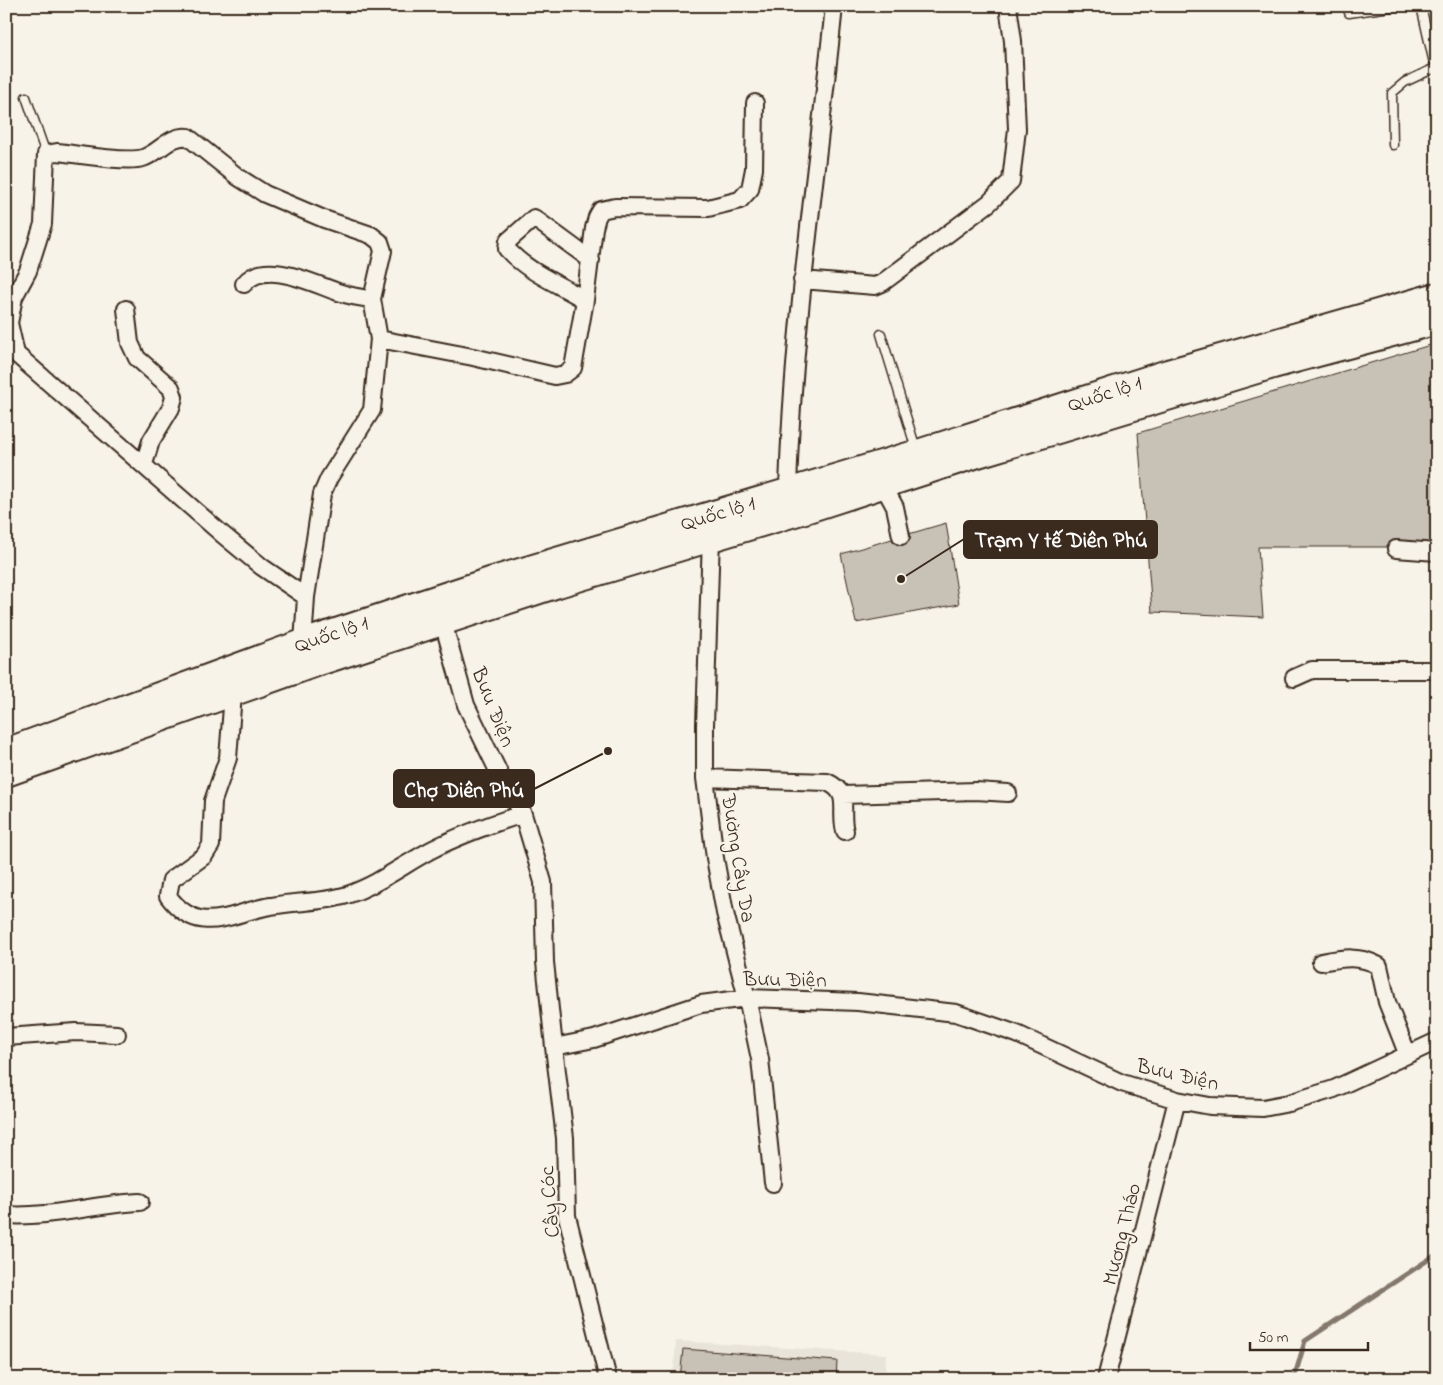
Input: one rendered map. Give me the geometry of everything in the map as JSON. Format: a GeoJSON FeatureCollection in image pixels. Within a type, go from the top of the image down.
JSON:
{"type":"FeatureCollection","features":[{"type":"Feature","properties":{"kind":"highway","name":"Quốc lộ 1"},"geometry":{"type":"LineString","coordinates":[[6,752],[303,643],[550,562],[918,453],[1168,373],[1437,296]]}},
{"type":"Feature","properties":{"kind":"highway","name":"Quốc lộ 1"},"geometry":{"type":"LineString","coordinates":[[6,773],[316,664],[711,536],[1273,365],[1437,321]]}},
{"type":"Feature","properties":{"kind":"street"},"geometry":{"type":"LineString","coordinates":[[788,492],[790,420],[802,280],[834,6]]}},
{"type":"Feature","properties":{"kind":"street"},"geometry":{"type":"LineString","coordinates":[[802,280],[875,286],[882,284],[989,203],[1011,182],[1017,129],[1013,41],[1008,6]]}},
{"type":"Feature","properties":{"kind":"street"},"geometry":{"type":"LineString","coordinates":[[379,339],[473,357],[540,374],[560,375],[573,368],[585,300],[596,217],[601,210],[615,207],[708,208],[740,200],[750,189],[754,170],[755,103]]}},
{"type":"Feature","properties":{"kind":"street"},"geometry":{"type":"LineString","coordinates":[[303,643],[308,607],[306,597],[322,494],[329,478],[372,410],[379,339],[372,299],[382,261],[383,251],[380,242],[371,235],[332,222],[265,194],[238,177],[188,137],[175,138],[151,154],[136,159],[57,152],[46,154],[43,224],[28,270],[14,297],[11,309],[9,323],[16,354],[256,561],[306,597]]}},
{"type":"Feature","properties":{"kind":"street"},"geometry":{"type":"LineString","coordinates":[[585,300],[533,271],[512,255],[507,249],[508,241],[534,218],[591,260]]}},
{"type":"Feature","properties":{"kind":"street"},"geometry":{"type":"LineString","coordinates":[[244,284],[249,278],[257,274],[281,275],[302,278],[339,292],[372,299]]}},
{"type":"Feature","properties":{"kind":"street"},"geometry":{"type":"LineString","coordinates":[[126,309],[130,343],[137,358],[171,388],[174,397],[171,408],[157,429],[144,464]]}},
{"type":"Feature","properties":{"kind":"street"},"geometry":{"type":"LineString","coordinates":[[883,485],[895,507],[901,536]]}},
{"type":"Feature","properties":{"kind":"street","name":"Đường Cây Da"},"geometry":{"type":"LineString","coordinates":[[711,536],[705,778],[725,913],[747,998],[760,1059],[773,1183]]}},
{"type":"Feature","properties":{"kind":"street"},"geometry":{"type":"LineString","coordinates":[[1396,549],[1437,552]]}},
{"type":"Feature","properties":{"kind":"street","name":"Bưu Điện"},"geometry":{"type":"LineString","coordinates":[[444,622],[466,705],[502,779],[523,814],[543,882],[545,962],[554,1047],[594,1039],[701,1004],[747,998],[858,1002],[956,1013],[1017,1034],[1122,1083],[1177,1100],[1234,1108],[1263,1108],[1289,1103],[1334,1089],[1407,1053],[1437,1041]]}},
{"type":"Feature","properties":{"kind":"street"},"geometry":{"type":"LineString","coordinates":[[1294,678],[1312,670],[1437,670]]}},
{"type":"Feature","properties":{"kind":"street"},"geometry":{"type":"LineString","coordinates":[[233,694],[228,758],[213,801],[211,845],[204,856],[177,874],[170,884],[168,896],[174,905],[190,916],[206,922],[270,906],[338,898],[386,877],[458,837],[523,814]]}},
{"type":"Feature","properties":{"kind":"street"},"geometry":{"type":"LineString","coordinates":[[705,778],[815,780],[834,785],[843,795],[845,831]]}},
{"type":"Feature","properties":{"kind":"street"},"geometry":{"type":"LineString","coordinates":[[843,795],[1008,793]]}},
{"type":"Feature","properties":{"kind":"street"},"geometry":{"type":"LineString","coordinates":[[1322,962],[1350,957],[1367,960],[1380,966],[1387,1002],[1407,1053]]}},
{"type":"Feature","properties":{"kind":"street"},"geometry":{"type":"LineString","coordinates":[[6,1037],[76,1032],[116,1034]]}},
{"type":"Feature","properties":{"kind":"street","name":"Cây Cóc"},"geometry":{"type":"LineString","coordinates":[[554,1047],[565,1138],[567,1216],[608,1379]]}},
{"type":"Feature","properties":{"kind":"street","name":"Mương Tháo"},"geometry":{"type":"LineString","coordinates":[[1106,1379],[1177,1100]]}},
{"type":"Feature","properties":{"kind":"street"},"geometry":{"type":"LineString","coordinates":[[6,1215],[34,1215],[106,1204],[140,1202]]}},
{"type":"Feature","properties":{"kind":"lane"},"geometry":{"type":"LineString","coordinates":[[1350,13],[1397,6]]}},
{"type":"Feature","properties":{"kind":"lane"},"geometry":{"type":"LineString","coordinates":[[1393,145],[1392,93],[1405,82],[1437,67],[1433,59],[1421,6]]}},
{"type":"Feature","properties":{"kind":"lane"},"geometry":{"type":"LineString","coordinates":[[26,97],[46,154]]}},
{"type":"Feature","properties":{"kind":"lane"},"geometry":{"type":"LineString","coordinates":[[881,334],[918,453]]}},
{"type":"Feature","properties":{"kind":"shaded area"},"geometry":{"type":"Polygon","coordinates":[[[676,1341],[886,1354],[885,1379],[673,1379],[676,1341]]]}},
{"type":"Feature","properties":{"kind":"building"},"geometry":{"type":"Polygon","coordinates":[[[1437,343],[1437,547],[1258,547],[1263,617],[1152,612],[1138,433],[1437,343]]]}},
{"type":"Feature","properties":{"kind":"building"},"geometry":{"type":"Polygon","coordinates":[[[946,523],[959,604],[856,623],[841,554],[946,523]]]}},
{"type":"Feature","properties":{"kind":"building"},"geometry":{"type":"Polygon","coordinates":[[[683,1349],[837,1361],[836,1379],[680,1379],[683,1349]]]}},
{"type":"Feature","properties":{"kind":"waterway"},"geometry":{"type":"LineString","coordinates":[[1294,1379],[1305,1341],[1437,1254]]}},
{"type":"Feature","properties":{"kind":"place","name":"Trạm Y tế Diên Phú"},"geometry":{"type":"Point","coordinates":[901,579]}},
{"type":"Feature","properties":{"kind":"place","name":"Chợ Diên Phú"},"geometry":{"type":"Point","coordinates":[608,751]}}]}
